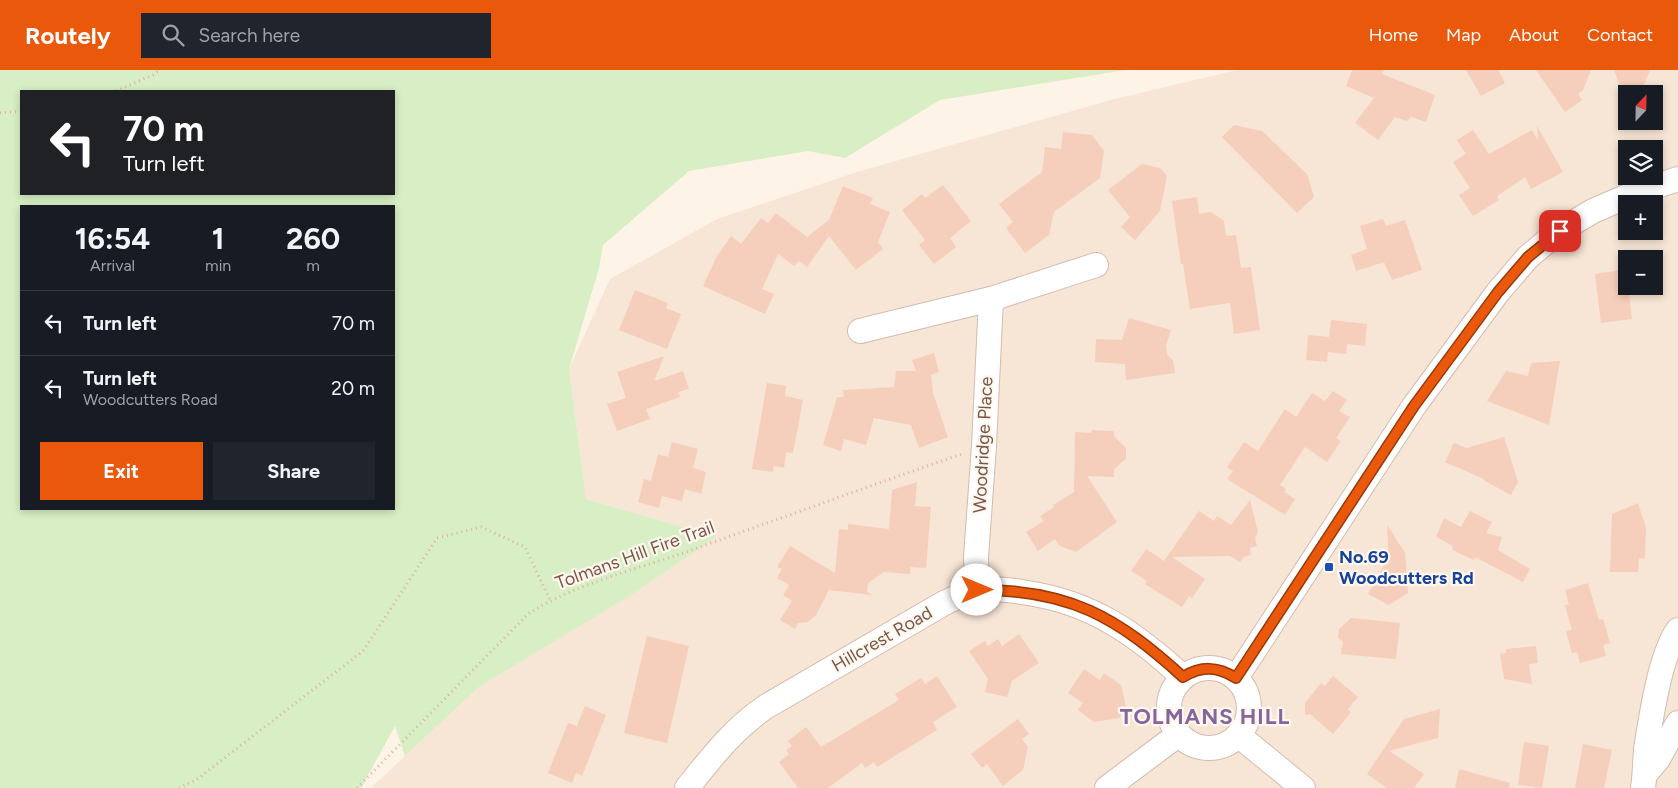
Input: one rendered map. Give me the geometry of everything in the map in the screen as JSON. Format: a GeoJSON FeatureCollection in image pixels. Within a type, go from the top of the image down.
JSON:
{"type":"FeatureCollection","features":[{"type":"Feature","properties":{"kind":"street"},"geometry":{"type":"LineString","coordinates":[[1236,678],[1414,406],[1498,292],[1528,257],[1560,231],[1593,211],[1630,195],[1678,179]]}},
{"type":"Feature","properties":{"kind":"street"},"geometry":{"type":"LineString","coordinates":[[860,331],[991,299],[1096,265]]}},
{"type":"Feature","properties":{"kind":"street","name":"Woodridge Place"},"geometry":{"type":"LineString","coordinates":[[977,590],[976,557],[984,446],[991,299]]}},
{"type":"Feature","properties":{"kind":"street","name":"Hillcrest Road"},"geometry":{"type":"LineString","coordinates":[[687,788],[729,736],[747,719],[946,602],[977,590],[1009,590],[1040,595],[1094,611],[1136,637],[1183,677]]}},
{"type":"Feature","properties":{"kind":"street"},"geometry":{"type":"LineString","coordinates":[[1644,781],[1646,750],[1660,682],[1668,648],[1678,630]]}},
{"type":"Feature","properties":{"kind":"street"},"geometry":{"type":"LineString","coordinates":[[1204,668],[1216,668],[1236,678],[1244,689],[1248,701],[1245,725],[1238,735],[1228,743],[1214,747],[1201,747],[1189,742],[1178,734],[1172,723],[1169,711],[1170,698],[1175,687],[1183,677],[1204,668]]}},
{"type":"Feature","properties":{"kind":"street"},"geometry":{"type":"LineString","coordinates":[[1644,781],[1678,723]]}},
{"type":"Feature","properties":{"kind":"street"},"geometry":{"type":"LineString","coordinates":[[1108,788],[1178,734]]}},
{"type":"Feature","properties":{"kind":"street"},"geometry":{"type":"LineString","coordinates":[[1238,735],[1304,788]]}},
{"type":"Feature","properties":{"kind":"path"},"geometry":{"type":"LineString","coordinates":[[118,90],[153,75],[158,70]]}},
{"type":"Feature","properties":{"kind":"path"},"geometry":{"type":"LineString","coordinates":[[0,113],[20,112]]}},
{"type":"Feature","properties":{"kind":"path","name":"Tolmans Hill Fire Trail"},"geometry":{"type":"LineString","coordinates":[[357,788],[528,614],[550,600],[610,576],[665,559],[984,446]]}},
{"type":"Feature","properties":{"kind":"path"},"geometry":{"type":"LineString","coordinates":[[179,788],[196,780],[363,651],[437,538],[481,527],[524,546],[550,600]]}},
{"type":"Feature","properties":{"kind":"shaded area"},"geometry":{"type":"Polygon","coordinates":[[[1237,70],[1678,70],[1678,788],[371,788],[479,687],[628,597],[715,537],[586,499],[569,369],[610,279],[717,219],[857,172],[1111,100],[1237,70]]]}},
{"type":"Feature","properties":{"kind":"green space"},"geometry":{"type":"Polygon","coordinates":[[[0,70],[1125,70],[940,100],[845,158],[808,151],[689,171],[603,245],[599,268],[569,369],[586,499],[716,537],[628,597],[479,687],[405,756],[395,726],[361,788],[0,788],[0,70]]]}},
{"type":"Feature","properties":{"kind":"building"},"geometry":{"type":"Polygon","coordinates":[[[1352,70],[1384,70],[1382,74],[1435,95],[1426,122],[1411,117],[1407,121],[1395,117],[1378,140],[1355,123],[1374,98],[1346,86],[1352,70]]]}},
{"type":"Feature","properties":{"kind":"building"},"geometry":{"type":"Polygon","coordinates":[[[1466,70],[1498,70],[1505,83],[1481,96],[1466,70]]]}},
{"type":"Feature","properties":{"kind":"building"},"geometry":{"type":"Polygon","coordinates":[[[1536,70],[1591,70],[1583,90],[1578,94],[1582,100],[1565,112],[1536,70]]]}},
{"type":"Feature","properties":{"kind":"building"},"geometry":{"type":"Polygon","coordinates":[[[1614,70],[1650,70],[1644,85],[1620,85],[1614,70]]]}},
{"type":"Feature","properties":{"kind":"building"},"geometry":{"type":"Polygon","coordinates":[[[1234,125],[1262,131],[1307,174],[1314,197],[1297,213],[1222,137],[1234,125]]]}},
{"type":"Feature","properties":{"kind":"building"},"geometry":{"type":"Polygon","coordinates":[[[1537,126],[1563,172],[1531,189],[1525,177],[1497,196],[1499,200],[1473,216],[1459,195],[1470,188],[1453,162],[1466,154],[1457,140],[1473,130],[1489,154],[1532,130],[1538,141],[1537,126]]]}},
{"type":"Feature","properties":{"kind":"building"},"geometry":{"type":"Polygon","coordinates":[[[1063,132],[1092,135],[1104,151],[1100,178],[1054,212],[1049,235],[1025,253],[1006,228],[1013,222],[999,204],[1042,172],[1045,147],[1061,149],[1063,132]]]}},
{"type":"Feature","properties":{"kind":"building"},"geometry":{"type":"Polygon","coordinates":[[[1142,164],[1160,168],[1167,176],[1160,211],[1135,240],[1121,227],[1130,217],[1108,190],[1142,164]]]}},
{"type":"Feature","properties":{"kind":"building"},"geometry":{"type":"Polygon","coordinates":[[[943,185],[971,221],[950,238],[956,247],[934,264],[919,245],[925,240],[902,210],[922,194],[925,198],[943,185]]]}},
{"type":"Feature","properties":{"kind":"building"},"geometry":{"type":"Polygon","coordinates":[[[843,186],[873,198],[870,204],[890,212],[878,242],[883,249],[856,270],[829,236],[807,267],[799,261],[794,266],[778,254],[762,289],[774,294],[765,314],[703,286],[717,256],[731,236],[741,244],[761,218],[768,223],[776,213],[807,237],[829,220],[843,186]]]}},
{"type":"Feature","properties":{"kind":"building"},"geometry":{"type":"Polygon","coordinates":[[[1197,197],[1199,214],[1211,212],[1224,221],[1226,236],[1236,235],[1241,268],[1251,267],[1260,330],[1234,334],[1230,303],[1190,309],[1172,201],[1197,197]]]}},
{"type":"Feature","properties":{"kind":"building"},"geometry":{"type":"Polygon","coordinates":[[[1383,219],[1386,226],[1405,220],[1422,270],[1392,280],[1384,262],[1356,271],[1351,255],[1367,249],[1360,226],[1383,219]]]}},
{"type":"Feature","properties":{"kind":"building"},"geometry":{"type":"Polygon","coordinates":[[[1618,270],[1618,295],[1629,295],[1632,319],[1601,323],[1595,274],[1618,270]]]}},
{"type":"Feature","properties":{"kind":"building"},"geometry":{"type":"Polygon","coordinates":[[[635,290],[668,303],[666,308],[681,314],[667,349],[619,330],[635,290]]]}},
{"type":"Feature","properties":{"kind":"building"},"geometry":{"type":"Polygon","coordinates":[[[1129,318],[1171,330],[1166,345],[1167,355],[1173,360],[1175,373],[1126,380],[1125,364],[1095,362],[1096,339],[1122,340],[1129,318]]]}},
{"type":"Feature","properties":{"kind":"building"},"geometry":{"type":"Polygon","coordinates":[[[1331,320],[1367,324],[1365,346],[1347,344],[1346,354],[1328,352],[1327,362],[1306,360],[1308,335],[1329,337],[1331,320]]]}},
{"type":"Feature","properties":{"kind":"building"},"geometry":{"type":"Polygon","coordinates":[[[934,353],[939,372],[931,375],[933,393],[948,437],[919,448],[911,425],[874,418],[866,445],[844,439],[841,451],[823,445],[837,397],[844,397],[843,390],[894,387],[896,371],[916,371],[912,360],[934,353]]]}},
{"type":"Feature","properties":{"kind":"building"},"geometry":{"type":"Polygon","coordinates":[[[664,356],[654,381],[683,371],[689,389],[678,392],[680,397],[646,409],[650,419],[617,431],[607,404],[626,398],[617,372],[664,356]]]}},
{"type":"Feature","properties":{"kind":"building"},"geometry":{"type":"Polygon","coordinates":[[[1560,361],[1549,425],[1487,401],[1506,371],[1528,376],[1531,363],[1560,361]]]}},
{"type":"Feature","properties":{"kind":"building"},"geometry":{"type":"Polygon","coordinates":[[[767,383],[786,386],[785,396],[803,400],[793,453],[786,452],[784,468],[774,466],[773,472],[752,469],[767,383]]]}},
{"type":"Feature","properties":{"kind":"building"},"geometry":{"type":"Polygon","coordinates":[[[1333,391],[1347,400],[1339,411],[1350,417],[1336,438],[1341,441],[1327,462],[1305,447],[1280,485],[1286,489],[1284,492],[1295,499],[1285,515],[1227,479],[1233,471],[1227,467],[1244,442],[1258,451],[1285,409],[1296,417],[1312,393],[1325,401],[1333,391]]]}},
{"type":"Feature","properties":{"kind":"building"},"geometry":{"type":"Polygon","coordinates":[[[1092,430],[1114,431],[1114,436],[1126,448],[1126,459],[1114,469],[1114,477],[1087,476],[1117,522],[1076,552],[1060,546],[1055,539],[1038,551],[1026,532],[1044,521],[1040,516],[1054,507],[1053,505],[1074,492],[1075,432],[1091,433],[1092,430]]]}},
{"type":"Feature","properties":{"kind":"building"},"geometry":{"type":"Polygon","coordinates":[[[1504,437],[1518,482],[1511,495],[1484,479],[1445,462],[1454,443],[1467,448],[1504,437]]]}},
{"type":"Feature","properties":{"kind":"building"},"geometry":{"type":"Polygon","coordinates":[[[672,442],[698,449],[693,468],[706,472],[701,494],[685,489],[682,501],[662,496],[659,508],[638,502],[644,479],[651,481],[658,454],[668,457],[672,442]]]}},
{"type":"Feature","properties":{"kind":"building"},"geometry":{"type":"Polygon","coordinates":[[[917,482],[915,506],[931,507],[926,568],[910,567],[910,574],[884,572],[868,583],[867,592],[872,595],[829,590],[816,615],[808,622],[798,623],[795,629],[780,620],[792,601],[783,595],[789,585],[777,578],[782,569],[777,567],[790,546],[835,573],[839,529],[848,530],[848,524],[889,529],[892,490],[917,482]]]}},
{"type":"Feature","properties":{"kind":"building"},"geometry":{"type":"Polygon","coordinates":[[[1250,500],[1258,532],[1255,538],[1257,546],[1250,548],[1251,555],[1244,557],[1240,562],[1230,556],[1172,557],[1205,579],[1192,598],[1189,596],[1182,607],[1145,584],[1147,581],[1131,571],[1146,549],[1164,561],[1199,511],[1214,521],[1217,516],[1231,525],[1250,500]]]}},
{"type":"Feature","properties":{"kind":"building"},"geometry":{"type":"Polygon","coordinates":[[[1638,503],[1646,528],[1645,559],[1639,558],[1638,572],[1610,572],[1612,514],[1638,503]]]}},
{"type":"Feature","properties":{"kind":"building"},"geometry":{"type":"Polygon","coordinates":[[[1470,511],[1492,522],[1486,533],[1502,537],[1498,550],[1530,569],[1523,582],[1475,557],[1474,560],[1452,550],[1453,546],[1436,537],[1444,518],[1461,527],[1470,511]]]}},
{"type":"Feature","properties":{"kind":"building"},"geometry":{"type":"Polygon","coordinates":[[[1387,525],[1405,553],[1408,593],[1389,605],[1368,594],[1384,565],[1389,562],[1387,525]]]}},
{"type":"Feature","properties":{"kind":"building"},"geometry":{"type":"Polygon","coordinates":[[[1588,583],[1599,620],[1603,619],[1610,643],[1603,645],[1606,656],[1580,663],[1577,652],[1572,653],[1566,631],[1572,630],[1565,605],[1569,604],[1565,590],[1588,583]]]}},
{"type":"Feature","properties":{"kind":"building"},"geometry":{"type":"Polygon","coordinates":[[[1351,618],[1400,623],[1396,659],[1341,654],[1343,642],[1338,638],[1339,629],[1351,618]]]}},
{"type":"Feature","properties":{"kind":"building"},"geometry":{"type":"Polygon","coordinates":[[[1019,634],[1039,663],[1012,681],[1007,697],[985,692],[988,679],[969,651],[985,641],[988,646],[998,639],[1002,646],[1019,634]]]}},
{"type":"Feature","properties":{"kind":"building"},"geometry":{"type":"Polygon","coordinates":[[[647,636],[689,646],[667,743],[624,733],[647,636]]]}},
{"type":"Feature","properties":{"kind":"building"},"geometry":{"type":"Polygon","coordinates":[[[1536,646],[1538,663],[1529,664],[1532,684],[1504,679],[1500,654],[1506,653],[1506,649],[1536,646]]]}},
{"type":"Feature","properties":{"kind":"building"},"geometry":{"type":"Polygon","coordinates":[[[1084,669],[1100,680],[1104,673],[1121,685],[1126,707],[1119,718],[1094,722],[1078,710],[1083,703],[1068,693],[1084,669]]]}},
{"type":"Feature","properties":{"kind":"building"},"geometry":{"type":"Polygon","coordinates":[[[937,676],[957,707],[933,722],[937,730],[877,767],[874,762],[865,768],[862,763],[828,788],[798,788],[779,762],[789,754],[786,750],[792,746],[788,741],[806,727],[821,747],[899,700],[895,694],[921,678],[925,684],[937,676]]]}},
{"type":"Feature","properties":{"kind":"building"},"geometry":{"type":"Polygon","coordinates":[[[1333,676],[1358,697],[1348,709],[1351,712],[1333,734],[1310,714],[1305,715],[1305,703],[1321,683],[1325,686],[1333,676]]]}},
{"type":"Feature","properties":{"kind":"building"},"geometry":{"type":"Polygon","coordinates":[[[585,706],[606,715],[582,776],[576,773],[572,783],[548,773],[568,723],[577,726],[585,706]]]}},
{"type":"Feature","properties":{"kind":"building"},"geometry":{"type":"Polygon","coordinates":[[[1440,709],[1438,738],[1389,751],[1424,774],[1414,788],[1387,788],[1367,774],[1404,719],[1440,709]]]}},
{"type":"Feature","properties":{"kind":"building"},"geometry":{"type":"Polygon","coordinates":[[[1018,719],[1029,734],[1022,739],[1028,747],[1023,770],[1003,786],[987,764],[982,768],[971,754],[1018,719]]]}},
{"type":"Feature","properties":{"kind":"building"},"geometry":{"type":"Polygon","coordinates":[[[1524,742],[1549,746],[1542,788],[1518,785],[1524,742]]]}},
{"type":"Feature","properties":{"kind":"building"},"geometry":{"type":"Polygon","coordinates":[[[1583,744],[1612,750],[1604,788],[1575,788],[1583,744]]]}},
{"type":"Feature","properties":{"kind":"building"},"geometry":{"type":"Polygon","coordinates":[[[1459,769],[1510,783],[1509,788],[1455,788],[1459,769]]]}},
{"type":"Feature","properties":{"kind":"place","name":"No.69 Woodcutters Rd"},"geometry":{"type":"Point","coordinates":[1329,567]}},
{"type":"Feature","properties":{"kind":"district","name":"TOLMANS HILL"},"geometry":{"type":"Point","coordinates":[1205,716]}},
{"type":"Feature","properties":{"kind":"route"},"geometry":{"type":"LineString","coordinates":[[977,590],[1009,590],[1040,595],[1094,611],[1136,637],[1183,677],[1193,671],[1204,668],[1216,668],[1236,678],[1329,539],[1414,406],[1498,292],[1528,257],[1560,231]]}}]}
